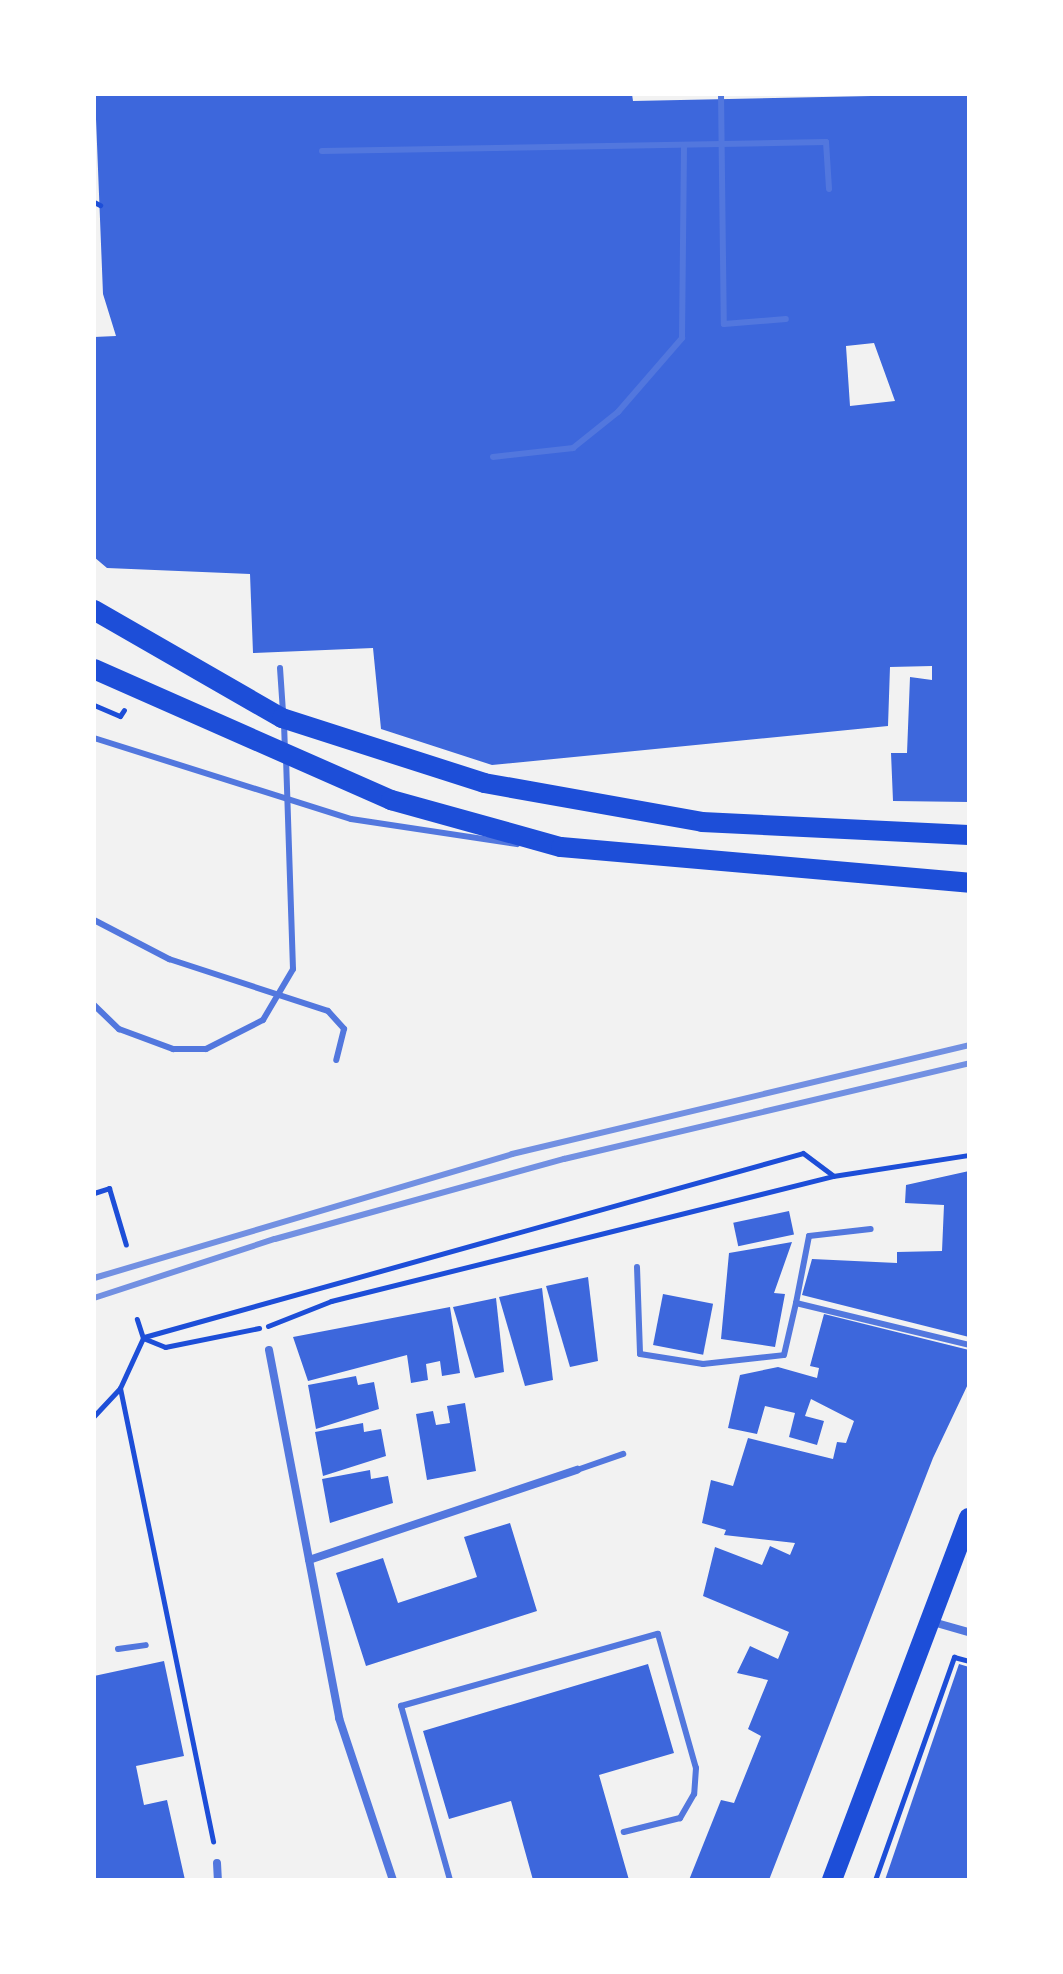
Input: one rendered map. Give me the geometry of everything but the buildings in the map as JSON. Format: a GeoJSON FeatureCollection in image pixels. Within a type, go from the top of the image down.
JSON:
{"type":"FeatureCollection","features":[{"type":"Feature","properties":{"kind":"main road"},"geometry":{"type":"LineString","coordinates":[[94,610],[282,718],[484,783],[702,822],[969,835]]}},
{"type":"Feature","properties":{"kind":"main road"},"geometry":{"type":"LineString","coordinates":[[94,669],[391,800],[561,847],[969,883]]}},
{"type":"Feature","properties":{"kind":"main road"},"geometry":{"type":"LineString","coordinates":[[832,1880],[969,1518]]}},
{"type":"Feature","properties":{"kind":"street"},"geometry":{"type":"LineString","coordinates":[[269,1350],[339,1718],[393,1880]]}},
{"type":"Feature","properties":{"kind":"street"},"geometry":{"type":"LineString","coordinates":[[309,1560],[577,1470]]}},
{"type":"Feature","properties":{"kind":"street"},"geometry":{"type":"LineString","coordinates":[[928,1620],[969,1632]]}},
{"type":"Feature","properties":{"kind":"street"},"geometry":{"type":"LineString","coordinates":[[217,1863],[218,1880]]}},
{"type":"Feature","properties":{"kind":"lane"},"geometry":{"type":"LineString","coordinates":[[721,94],[724,324],[786,319]]}},
{"type":"Feature","properties":{"kind":"lane"},"geometry":{"type":"LineString","coordinates":[[322,151],[721,148],[826,142],[829,189]]}},
{"type":"Feature","properties":{"kind":"lane"},"geometry":{"type":"LineString","coordinates":[[493,457],[573,448],[618,412],[682,338],[688,210],[684,147]]}},
{"type":"Feature","properties":{"kind":"lane"},"geometry":{"type":"LineString","coordinates":[[94,1005],[145,1042],[206,1049],[238,1038],[282,995],[296,938],[280,668]]}},
{"type":"Feature","properties":{"kind":"lane"},"geometry":{"type":"LineString","coordinates":[[94,738],[351,819],[561,847]]}},
{"type":"Feature","properties":{"kind":"lane"},"geometry":{"type":"LineString","coordinates":[[94,920],[169,959],[328,1011],[344,1029],[336,1060]]}},
{"type":"Feature","properties":{"kind":"lane"},"geometry":{"type":"LineString","coordinates":[[637,1267],[640,1354],[703,1364],[784,1355],[809,1236],[871,1229]]}},
{"type":"Feature","properties":{"kind":"lane"},"geometry":{"type":"LineString","coordinates":[[796,1303],[969,1345]]}},
{"type":"Feature","properties":{"kind":"lane"},"geometry":{"type":"LineString","coordinates":[[577,1470],[623,1454]]}},
{"type":"Feature","properties":{"kind":"lane"},"geometry":{"type":"LineString","coordinates":[[450,1880],[401,1706],[658,1634],[696,1768],[694,1794],[680,1818],[624,1832]]}},
{"type":"Feature","properties":{"kind":"lane"},"geometry":{"type":"LineString","coordinates":[[118,1649],[146,1645]]}},
{"type":"Feature","properties":{"kind":"path"},"geometry":{"type":"LineString","coordinates":[[143,1338],[803,1153],[833,1176]]}},
{"type":"Feature","properties":{"kind":"path"},"geometry":{"type":"LineString","coordinates":[[143,1338],[165,1347],[265,1327],[331,1301],[833,1176],[969,1155]]}},
{"type":"Feature","properties":{"kind":"path"},"geometry":{"type":"LineString","coordinates":[[94,1193],[109,1188],[126,1245]]}},
{"type":"Feature","properties":{"kind":"path"},"geometry":{"type":"LineString","coordinates":[[94,1416],[120,1388],[143,1338],[137,1319]]}},
{"type":"Feature","properties":{"kind":"path"},"geometry":{"type":"LineString","coordinates":[[120,1388],[217,1863]]}},
{"type":"Feature","properties":{"kind":"path"},"geometry":{"type":"LineString","coordinates":[[875,1880],[954,1657],[969,1661]]}},
{"type":"Feature","properties":{"kind":"railway"},"geometry":{"type":"LineString","coordinates":[[94,1278],[512,1154],[969,1045]]}},
{"type":"Feature","properties":{"kind":"railway"},"geometry":{"type":"LineString","coordinates":[[94,1298],[275,1239],[564,1159],[969,1063]]}}]}
